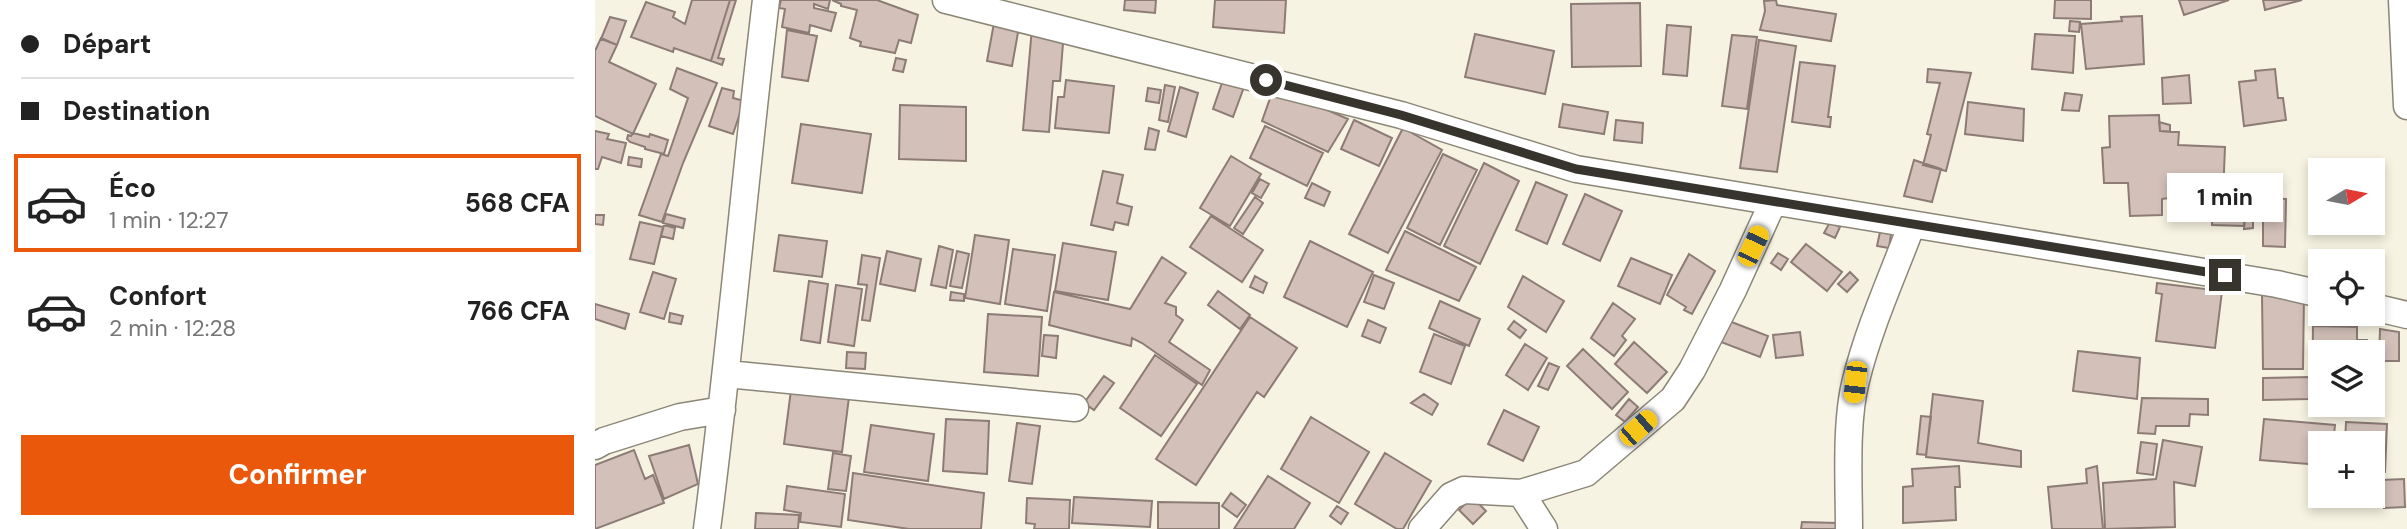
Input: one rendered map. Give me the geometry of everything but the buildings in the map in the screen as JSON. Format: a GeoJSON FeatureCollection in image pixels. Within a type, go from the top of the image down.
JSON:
{"type":"FeatureCollection","features":[{"type":"Feature","properties":{"kind":"street"},"geometry":{"type":"LineString","coordinates":[[707,529],[727,374],[743,190],[766,0]]}},
{"type":"Feature","properties":{"kind":"street"},"geometry":{"type":"LineString","coordinates":[[946,0],[1401,115],[1576,169],[2308,291]]}},
{"type":"Feature","properties":{"kind":"street"},"geometry":{"type":"LineString","coordinates":[[2402,0],[2407,106]]}},
{"type":"Feature","properties":{"kind":"street"},"geometry":{"type":"LineString","coordinates":[[1422,529],[1451,496],[1464,489],[1521,493],[1586,473],[1673,399],[1692,370],[1733,290],[1773,202]]}},
{"type":"Feature","properties":{"kind":"street"},"geometry":{"type":"LineString","coordinates":[[1849,529],[1850,435],[1855,382],[1912,224]]}},
{"type":"Feature","properties":{"kind":"street"},"geometry":{"type":"LineString","coordinates":[[2385,310],[2407,315]]}},
{"type":"Feature","properties":{"kind":"street"},"geometry":{"type":"LineString","coordinates":[[727,374],[1075,408]]}},
{"type":"Feature","properties":{"kind":"street"},"geometry":{"type":"LineString","coordinates":[[595,446],[680,417],[722,410]]}},
{"type":"Feature","properties":{"kind":"street"},"geometry":{"type":"LineString","coordinates":[[1521,493],[1544,529]]}},
{"type":"Feature","properties":{"kind":"route"},"geometry":{"type":"LineString","coordinates":[[1266,80],[1401,115],[1576,169],[2225,275]]}}]}
